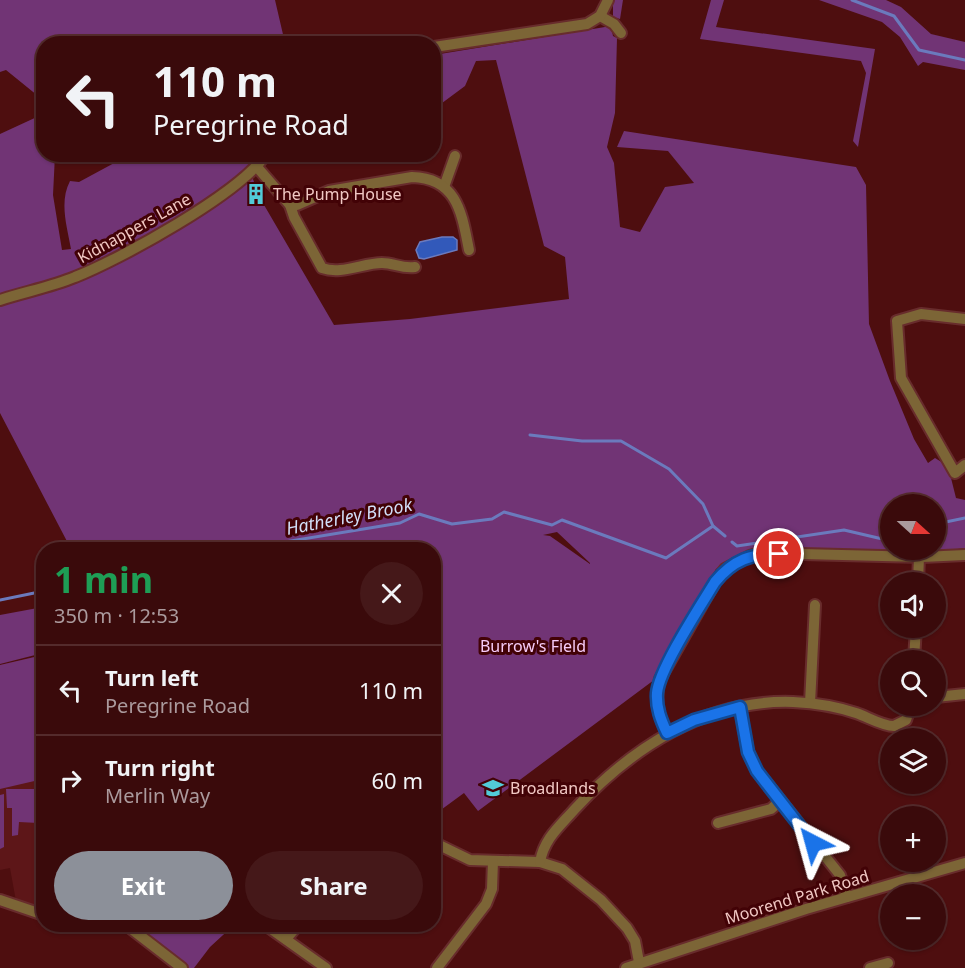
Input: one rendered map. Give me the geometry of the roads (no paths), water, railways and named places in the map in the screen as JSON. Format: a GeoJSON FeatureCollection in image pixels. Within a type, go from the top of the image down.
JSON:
{"type":"FeatureCollection","features":[{"type":"Feature","properties":{"kind":"street"},"geometry":{"type":"LineString","coordinates":[[441,46],[587,24],[600,16],[608,0]]}},
{"type":"Feature","properties":{"kind":"street"},"geometry":{"type":"LineString","coordinates":[[600,16],[614,24],[621,33]]}},
{"type":"Feature","properties":{"kind":"street"},"geometry":{"type":"LineString","coordinates":[[444,187],[455,156]]}},
{"type":"Feature","properties":{"kind":"street","name":"Kidnappers Lane"},"geometry":{"type":"LineString","coordinates":[[0,300],[73,278],[123,253],[189,216],[257,167],[260,162]]}},
{"type":"Feature","properties":{"kind":"street"},"geometry":{"type":"LineString","coordinates":[[257,167],[290,205],[294,217],[322,268],[332,271],[382,263],[402,268],[415,267]]}},
{"type":"Feature","properties":{"kind":"street"},"geometry":{"type":"LineString","coordinates":[[290,205],[297,205],[329,191],[412,177],[431,180],[444,187],[454,198],[461,211],[469,250]]}},
{"type":"Feature","properties":{"kind":"street"},"geometry":{"type":"LineString","coordinates":[[965,318],[921,314],[897,321],[901,378],[955,473],[965,465]]}},
{"type":"Feature","properties":{"kind":"street"},"geometry":{"type":"LineString","coordinates":[[667,733],[658,710],[657,693],[660,679],[715,582],[725,569],[760,553],[880,556]]}},
{"type":"Feature","properties":{"kind":"street"},"geometry":{"type":"LineString","coordinates":[[946,556],[965,555]]}},
{"type":"Feature","properties":{"kind":"street"},"geometry":{"type":"LineString","coordinates":[[810,703],[815,604]]}},
{"type":"Feature","properties":{"kind":"street"},"geometry":{"type":"LineString","coordinates":[[946,696],[965,694]]}},
{"type":"Feature","properties":{"kind":"street"},"geometry":{"type":"LineString","coordinates":[[540,862],[547,840],[588,795],[624,763],[667,733],[694,720],[740,707],[774,702],[810,703],[838,708],[891,726],[898,725],[906,720],[907,716]]}},
{"type":"Feature","properties":{"kind":"street"},"geometry":{"type":"LineString","coordinates":[[740,707],[752,761],[780,801],[840,875],[847,897]]}},
{"type":"Feature","properties":{"kind":"street"},"geometry":{"type":"LineString","coordinates":[[718,823],[771,809],[780,801]]}},
{"type":"Feature","properties":{"kind":"street"},"geometry":{"type":"LineString","coordinates":[[441,846],[462,858],[540,862],[568,873],[601,900],[632,934],[642,965]]}},
{"type":"Feature","properties":{"kind":"street"},"geometry":{"type":"LineString","coordinates":[[437,968],[486,904],[492,889],[493,861]]}},
{"type":"Feature","properties":{"kind":"street","name":"Moorend Park Road"},"geometry":{"type":"LineString","coordinates":[[626,968],[642,965],[847,897],[965,863]]}},
{"type":"Feature","properties":{"kind":"street"},"geometry":{"type":"LineString","coordinates":[[0,900],[36,912]]}},
{"type":"Feature","properties":{"kind":"street"},"geometry":{"type":"LineString","coordinates":[[135,932],[182,968]]}},
{"type":"Feature","properties":{"kind":"street"},"geometry":{"type":"LineString","coordinates":[[276,932],[326,968]]}},
{"type":"Feature","properties":{"kind":"street"},"geometry":{"type":"LineString","coordinates":[[286,939],[292,932]]}},
{"type":"Feature","properties":{"kind":"street"},"geometry":{"type":"LineString","coordinates":[[870,968],[888,963]]}},
{"type":"Feature","properties":{"kind":"water"},"geometry":{"type":"Polygon","coordinates":[[[453,237],[457,240],[457,250],[424,259],[419,258],[416,250],[420,242],[453,237]]]}},
{"type":"Feature","properties":{"kind":"waterway","name":"Hatherley Brook"},"geometry":{"type":"LineString","coordinates":[[852,0],[894,16],[919,50],[965,60]]}},
{"type":"Feature","properties":{"kind":"waterway"},"geometry":{"type":"LineString","coordinates":[[530,435],[582,441],[621,441],[669,469],[703,504],[713,526]]}},
{"type":"Feature","properties":{"kind":"waterway","name":"Hatherley Brook"},"geometry":{"type":"LineString","coordinates":[[285,542],[400,523],[419,514],[452,524],[492,519],[504,512],[552,525],[562,520],[666,558],[713,526],[725,536]]}},
{"type":"Feature","properties":{"kind":"waterway","name":"Hatherley Brook"},"geometry":{"type":"LineString","coordinates":[[946,522],[965,518]]}},
{"type":"Feature","properties":{"kind":"waterway","name":"Hatherley Brook"},"geometry":{"type":"LineString","coordinates":[[732,542],[737,546],[844,530],[880,538]]}},
{"type":"Feature","properties":{"kind":"waterway"},"geometry":{"type":"LineString","coordinates":[[0,600],[36,593]]}},
{"type":"Feature","properties":{"kind":"place","name":"The Pump House"},"geometry":{"type":"Point","coordinates":[256,194]}},
{"type":"Feature","properties":{"kind":"place","name":"Broadlands"},"geometry":{"type":"Point","coordinates":[493,788]}},
{"type":"Feature","properties":{"kind":"park label","name":"Burrow's Field"},"geometry":{"type":"Point","coordinates":[533,646]}}]}
